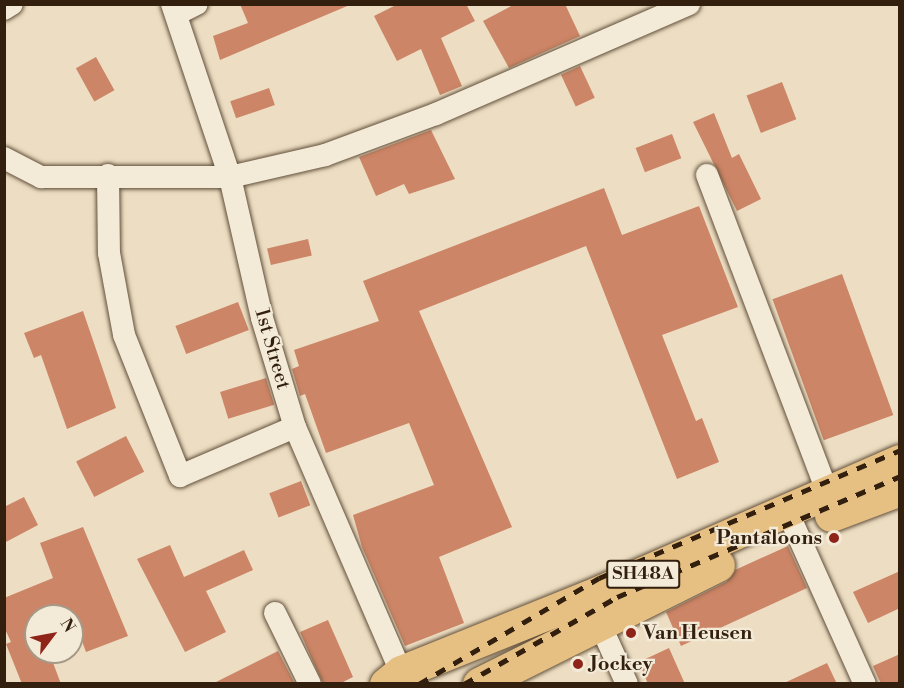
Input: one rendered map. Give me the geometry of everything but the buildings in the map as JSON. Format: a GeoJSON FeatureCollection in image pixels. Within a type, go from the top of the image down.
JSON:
{"type":"FeatureCollection","features":[{"type":"Feature","properties":{"kind":"main road","name":"SH48A"},"geometry":{"type":"LineString","coordinates":[[479,684],[791,520],[828,494],[900,461]]}},
{"type":"Feature","properties":{"kind":"main road","name":"SH48A"},"geometry":{"type":"LineString","coordinates":[[396,680],[791,520],[900,489]]}},
{"type":"Feature","properties":{"kind":"street"},"geometry":{"type":"LineString","coordinates":[[4,9],[12,4]]}},
{"type":"Feature","properties":{"kind":"street"},"geometry":{"type":"LineString","coordinates":[[4,158],[40,177],[108,175],[230,177],[325,154],[436,114],[689,4]]}},
{"type":"Feature","properties":{"kind":"street","name":"1st Street"},"geometry":{"type":"LineString","coordinates":[[182,8],[230,177],[262,318],[295,427],[396,680]]}},
{"type":"Feature","properties":{"kind":"street"},"geometry":{"type":"LineString","coordinates":[[108,175],[110,253],[124,335],[180,476],[295,427]]}},
{"type":"Feature","properties":{"kind":"street"},"geometry":{"type":"LineString","coordinates":[[707,175],[828,494]]}},
{"type":"Feature","properties":{"kind":"street"},"geometry":{"type":"LineString","coordinates":[[791,520],[865,684]]}},
{"type":"Feature","properties":{"kind":"street"},"geometry":{"type":"LineString","coordinates":[[275,613],[310,684]]}},
{"type":"Feature","properties":{"kind":"street"},"geometry":{"type":"LineString","coordinates":[[599,622],[627,684]]}},
{"type":"Feature","properties":{"kind":"railway"},"geometry":{"type":"LineString","coordinates":[[419,684],[599,578],[900,450]]}},
{"type":"Feature","properties":{"kind":"railway"},"geometry":{"type":"LineString","coordinates":[[464,684],[617,597],[900,476]]}},
{"type":"Feature","properties":{"kind":"place","name":"Pantaloons"},"geometry":{"type":"Point","coordinates":[834,538]}},
{"type":"Feature","properties":{"kind":"place","name":"Van Heusen"},"geometry":{"type":"Point","coordinates":[631,633]}},
{"type":"Feature","properties":{"kind":"place","name":"Jockey"},"geometry":{"type":"Point","coordinates":[578,664]}}]}
